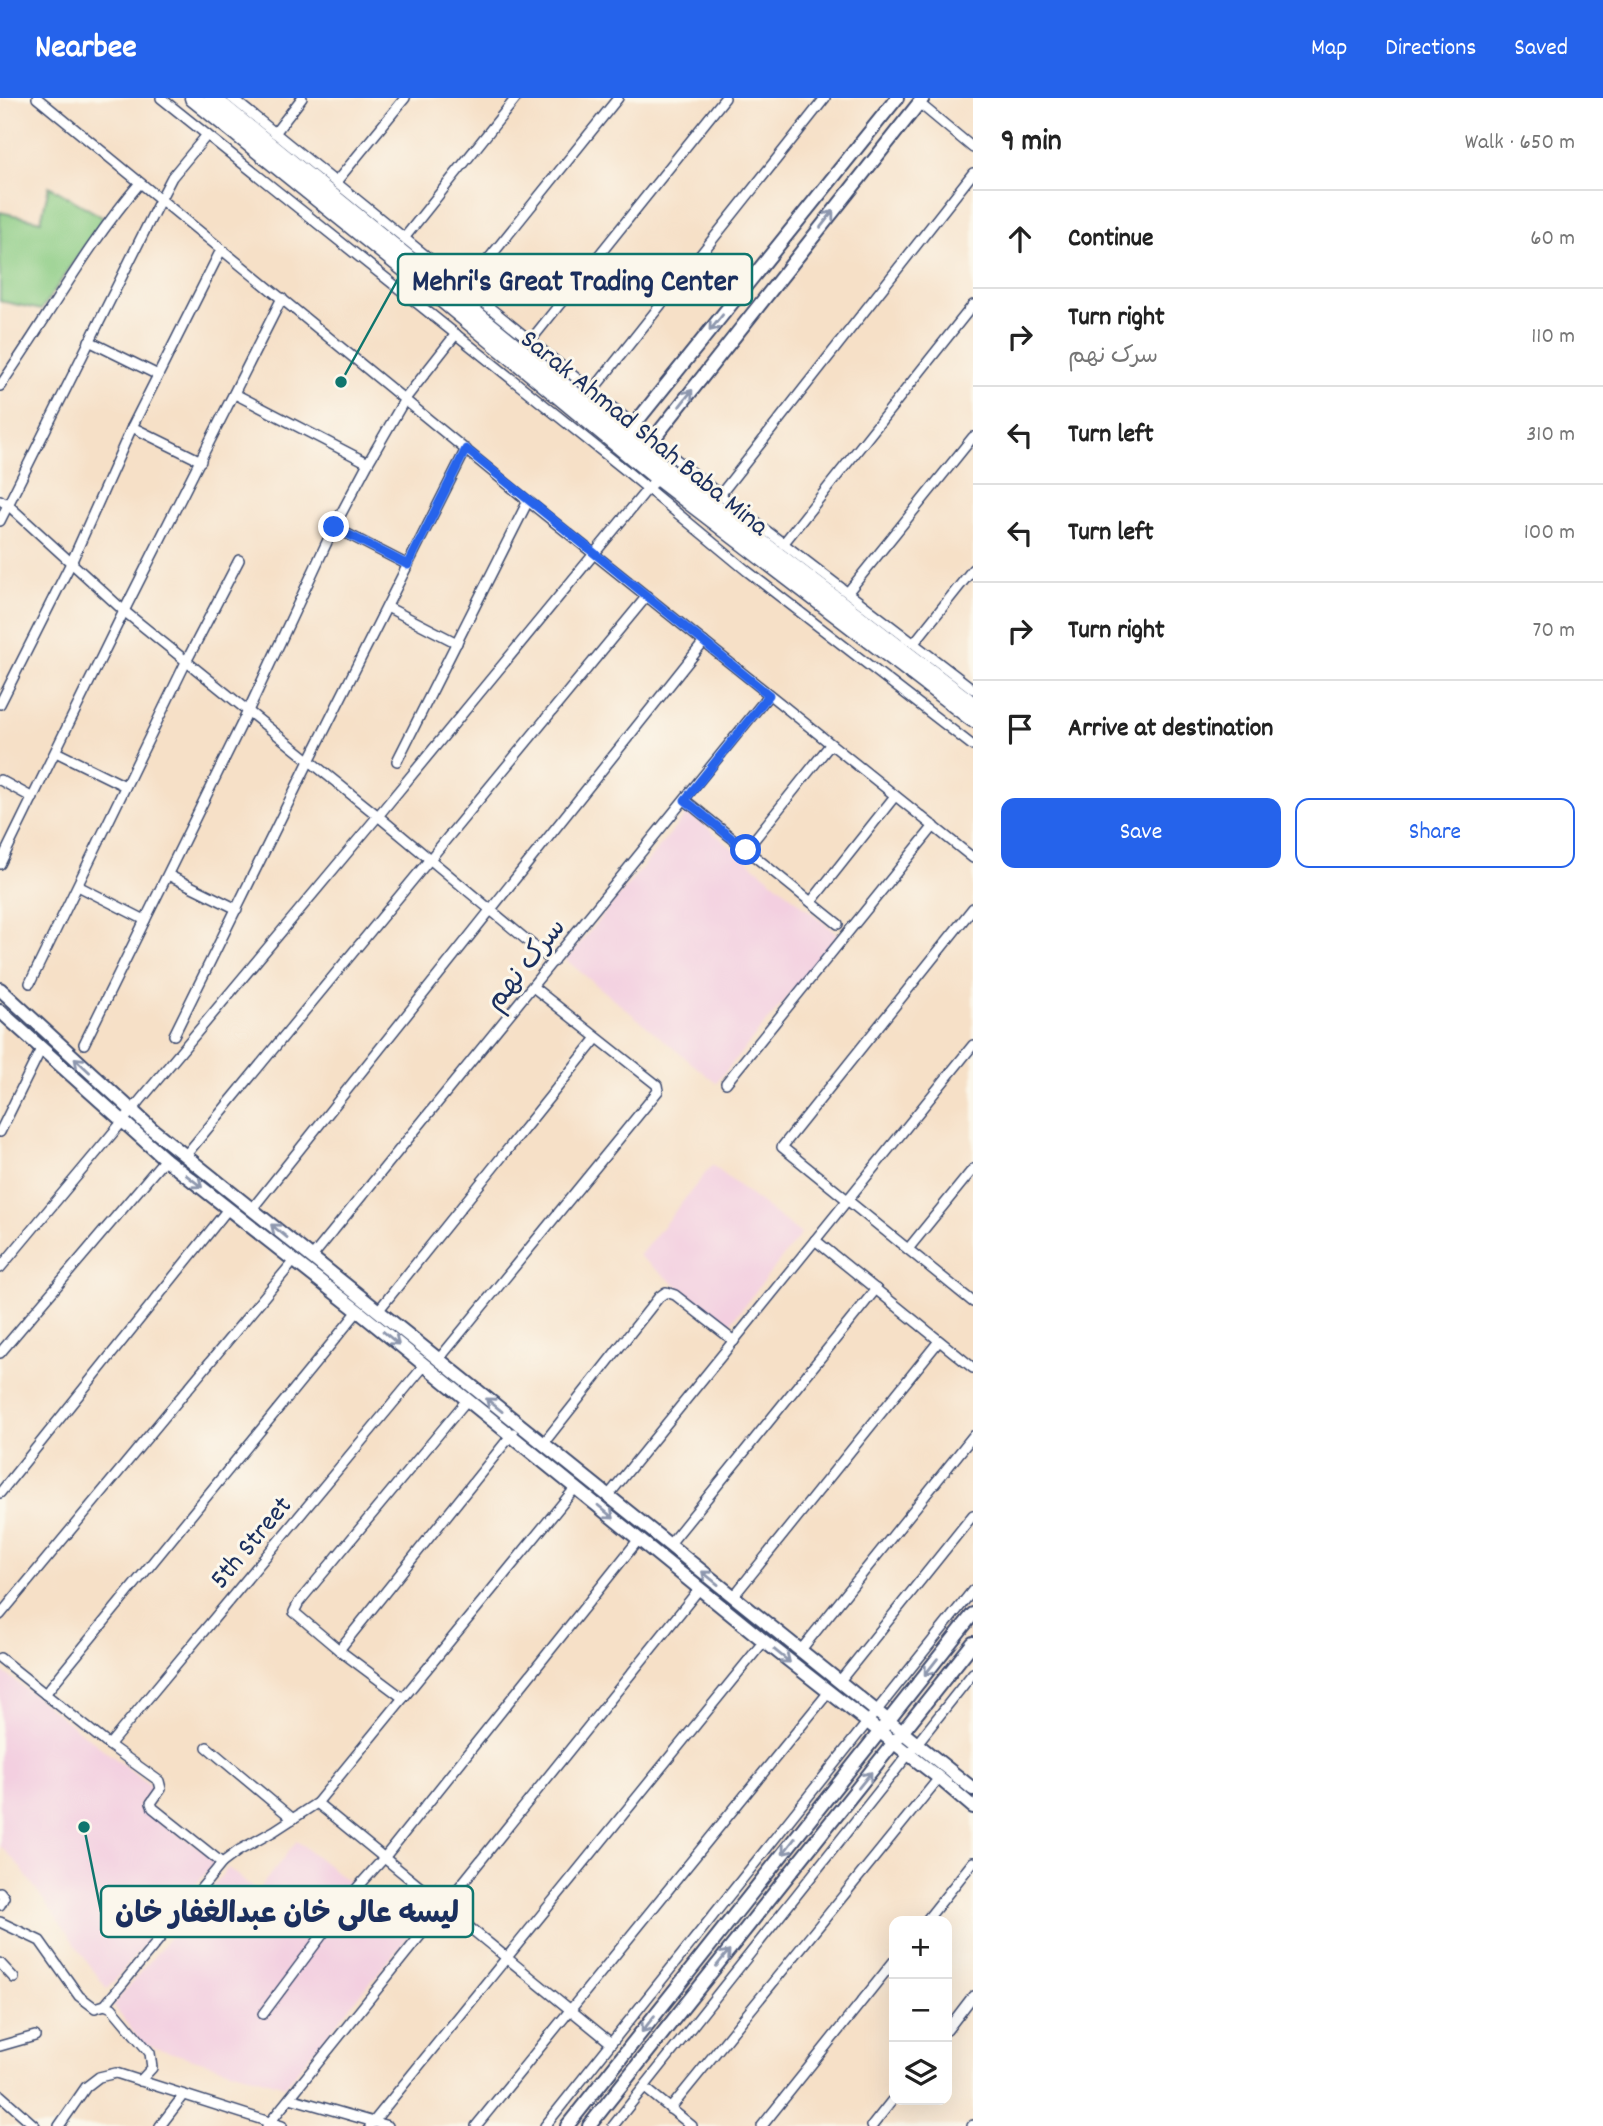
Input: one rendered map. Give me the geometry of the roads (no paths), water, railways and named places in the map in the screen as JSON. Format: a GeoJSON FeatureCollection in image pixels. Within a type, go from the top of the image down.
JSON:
{"type":"FeatureCollection","features":[{"type":"Feature","properties":{"kind":"highway","name":"Sarak Ahmad Shah Baba Mina"},"geometry":{"type":"LineString","coordinates":[[194,98],[656,478],[973,719]]}},
{"type":"Feature","properties":{"kind":"highway"},"geometry":{"type":"LineString","coordinates":[[212,98],[630,430],[648,446],[656,478],[973,705]]}},
{"type":"Feature","properties":{"kind":"street"},"geometry":{"type":"LineString","coordinates":[[37,98],[528,501],[973,858]]}},
{"type":"Feature","properties":{"kind":"street"},"geometry":{"type":"LineString","coordinates":[[161,98],[456,334],[656,478],[747,571],[973,746]]}},
{"type":"Feature","properties":{"kind":"street"},"geometry":{"type":"LineString","coordinates":[[232,98],[593,390],[630,430],[897,98]]}},
{"type":"Feature","properties":{"kind":"street"},"geometry":{"type":"LineString","coordinates":[[275,133],[302,98]]}},
{"type":"Feature","properties":{"kind":"street"},"geometry":{"type":"LineString","coordinates":[[336,182],[405,98]]}},
{"type":"Feature","properties":{"kind":"street"},"geometry":{"type":"LineString","coordinates":[[405,237],[516,98]]}},
{"type":"Feature","properties":{"kind":"street"},"geometry":{"type":"LineString","coordinates":[[466,287],[618,98]]}},
{"type":"Feature","properties":{"kind":"street"},"geometry":{"type":"LineString","coordinates":[[531,340],[725,98]]}},
{"type":"Feature","properties":{"kind":"street"},"geometry":{"type":"LineString","coordinates":[[593,390],[825,98]]}},
{"type":"Feature","properties":{"kind":"street"},"geometry":{"type":"LineString","coordinates":[[973,148],[921,101],[648,446],[720,495],[973,690]]}},
{"type":"Feature","properties":{"kind":"street"},"geometry":{"type":"LineString","coordinates":[[881,118],[898,130]]}},
{"type":"Feature","properties":{"kind":"street"},"geometry":{"type":"LineString","coordinates":[[0,521],[4,502],[160,200],[173,177],[207,135]]}},
{"type":"Feature","properties":{"kind":"street"},"geometry":{"type":"LineString","coordinates":[[720,495],[973,173]]}},
{"type":"Feature","properties":{"kind":"street"},"geometry":{"type":"LineString","coordinates":[[0,386],[104,227],[140,183]]}},
{"type":"Feature","properties":{"kind":"street"},"geometry":{"type":"LineString","coordinates":[[0,704],[72,561],[132,427],[221,250]]}},
{"type":"Feature","properties":{"kind":"street"},"geometry":{"type":"LineString","coordinates":[[0,864],[282,299]]}},
{"type":"Feature","properties":{"kind":"street"},"geometry":{"type":"LineString","coordinates":[[783,544],[973,305]]}},
{"type":"Feature","properties":{"kind":"street"},"geometry":{"type":"LineString","coordinates":[[84,1044],[248,711],[334,527],[405,399],[456,334]]}},
{"type":"Feature","properties":{"kind":"street"},"geometry":{"type":"LineString","coordinates":[[89,341],[158,375]]}},
{"type":"Feature","properties":{"kind":"street"},"geometry":{"type":"LineString","coordinates":[[234,394],[368,463]]}},
{"type":"Feature","properties":{"kind":"street"},"geometry":{"type":"LineString","coordinates":[[132,427],[201,461]]}},
{"type":"Feature","properties":{"kind":"street"},"geometry":{"type":"LineString","coordinates":[[848,592],[973,437]]}},
{"type":"Feature","properties":{"kind":"street"},"geometry":{"type":"LineString","coordinates":[[174,1035],[466,449]]}},
{"type":"Feature","properties":{"kind":"street"},"geometry":{"type":"LineString","coordinates":[[0,1268],[656,478]]}},
{"type":"Feature","properties":{"kind":"street"},"geometry":{"type":"LineString","coordinates":[[397,761],[528,501]]}},
{"type":"Feature","properties":{"kind":"street"},"geometry":{"type":"LineString","coordinates":[[4,502],[124,611],[378,816],[553,962]]}},
{"type":"Feature","properties":{"kind":"street"},"geometry":{"type":"LineString","coordinates":[[334,527],[408,565]]}},
{"type":"Feature","properties":{"kind":"street"},"geometry":{"type":"LineString","coordinates":[[30,983],[186,662],[239,561]]}},
{"type":"Feature","properties":{"kind":"street"},"geometry":{"type":"LineString","coordinates":[[914,643],[973,569]]}},
{"type":"Feature","properties":{"kind":"street"},"geometry":{"type":"LineString","coordinates":[[185,1156],[647,596]]}},
{"type":"Feature","properties":{"kind":"street"},"geometry":{"type":"LineString","coordinates":[[387,607],[457,643]]}},
{"type":"Feature","properties":{"kind":"street"},"geometry":{"type":"LineString","coordinates":[[252,1209],[704,642]]}},
{"type":"Feature","properties":{"kind":"street","name":"سرک نهم"},"geometry":{"type":"LineString","coordinates":[[312,1257],[769,695]]}},
{"type":"Feature","properties":{"kind":"street"},"geometry":{"type":"LineString","coordinates":[[746,850],[831,745]]}},
{"type":"Feature","properties":{"kind":"street"},"geometry":{"type":"LineString","coordinates":[[56,752],[125,786]]}},
{"type":"Feature","properties":{"kind":"street"},"geometry":{"type":"LineString","coordinates":[[0,780],[33,797]]}},
{"type":"Feature","properties":{"kind":"street"},"geometry":{"type":"LineString","coordinates":[[811,902],[895,796]]}},
{"type":"Feature","properties":{"kind":"street"},"geometry":{"type":"LineString","coordinates":[[685,800],[838,924]]}},
{"type":"Feature","properties":{"kind":"street"},"geometry":{"type":"LineString","coordinates":[[726,1083],[934,826]]}},
{"type":"Feature","properties":{"kind":"street"},"geometry":{"type":"LineString","coordinates":[[168,875],[237,909]]}},
{"type":"Feature","properties":{"kind":"street"},"geometry":{"type":"LineString","coordinates":[[78,886],[145,920]]}},
{"type":"Feature","properties":{"kind":"street"},"geometry":{"type":"LineString","coordinates":[[973,908],[782,1145],[783,1149],[973,1300]]}},
{"type":"Feature","properties":{"kind":"street"},"geometry":{"type":"LineString","coordinates":[[439,1359],[658,1091],[657,1084],[533,988]]}},
{"type":"Feature","properties":{"kind":"street"},"geometry":{"type":"LineString","coordinates":[[0,989],[132,1111],[185,1156],[877,1712],[888,1721],[898,1738]]}},
{"type":"Feature","properties":{"kind":"street"},"geometry":{"type":"LineString","coordinates":[[0,1011],[165,1159],[358,1311],[828,1693],[879,1732],[898,1738],[971,1784]]}},
{"type":"Feature","properties":{"kind":"street"},"geometry":{"type":"LineString","coordinates":[[378,1311],[597,1038]]}},
{"type":"Feature","properties":{"kind":"street"},"geometry":{"type":"LineString","coordinates":[[608,1496],[973,1045]]}},
{"type":"Feature","properties":{"kind":"street"},"geometry":{"type":"LineString","coordinates":[[0,1132],[41,1049]]}},
{"type":"Feature","properties":{"kind":"street"},"geometry":{"type":"LineString","coordinates":[[0,1353],[165,1159]]}},
{"type":"Feature","properties":{"kind":"street"},"geometry":{"type":"LineString","coordinates":[[908,1249],[973,1169]]}},
{"type":"Feature","properties":{"kind":"street"},"geometry":{"type":"LineString","coordinates":[[0,1493],[228,1209]]}},
{"type":"Feature","properties":{"kind":"street"},"geometry":{"type":"LineString","coordinates":[[815,1240],[973,1368]]}},
{"type":"Feature","properties":{"kind":"street"},"geometry":{"type":"LineString","coordinates":[[0,1615],[293,1262]]}},
{"type":"Feature","properties":{"kind":"street"},"geometry":{"type":"LineString","coordinates":[[669,1545],[876,1289]]}},
{"type":"Feature","properties":{"kind":"street"},"geometry":{"type":"LineString","coordinates":[[543,1444],[659,1297],[666,1292],[675,1295],[734,1341]]}},
{"type":"Feature","properties":{"kind":"street"},"geometry":{"type":"LineString","coordinates":[[45,1694],[358,1311]]}},
{"type":"Feature","properties":{"kind":"street"},"geometry":{"type":"LineString","coordinates":[[733,1597],[939,1340]]}},
{"type":"Feature","properties":{"kind":"street","name":"5th Street"},"geometry":{"type":"LineString","coordinates":[[109,1745],[424,1366]]}},
{"type":"Feature","properties":{"kind":"street"},"geometry":{"type":"LineString","coordinates":[[402,1698],[294,1612],[299,1602],[467,1400]]}},
{"type":"Feature","properties":{"kind":"street"},"geometry":{"type":"LineString","coordinates":[[339,1650],[520,1425]]}},
{"type":"Feature","properties":{"kind":"street"},"geometry":{"type":"LineString","coordinates":[[800,1651],[973,1436]]}},
{"type":"Feature","properties":{"kind":"street"},"geometry":{"type":"LineString","coordinates":[[104,2006],[222,1863],[317,1803],[576,1487]]}},
{"type":"Feature","properties":{"kind":"street"},"geometry":{"type":"LineString","coordinates":[[839,1682],[973,1515]]}},
{"type":"Feature","properties":{"kind":"street"},"geometry":{"type":"LineString","coordinates":[[263,2014],[358,1887],[639,1539]]}},
{"type":"Feature","properties":{"kind":"street"},"geometry":{"type":"LineString","coordinates":[[268,2124],[700,1588]]}},
{"type":"Feature","properties":{"kind":"street"},"geometry":{"type":"LineString","coordinates":[[545,2126],[973,1590]]}},
{"type":"Feature","properties":{"kind":"street"},"geometry":{"type":"LineString","coordinates":[[566,2126],[973,1614]]}},
{"type":"Feature","properties":{"kind":"street"},"geometry":{"type":"LineString","coordinates":[[372,2124],[764,1641]]}},
{"type":"Feature","properties":{"kind":"street"},"geometry":{"type":"LineString","coordinates":[[589,2126],[973,1643]]}},
{"type":"Feature","properties":{"kind":"street"},"geometry":{"type":"LineString","coordinates":[[0,1658],[159,1782],[161,1788],[151,1803],[153,1808],[222,1863]]}},
{"type":"Feature","properties":{"kind":"street"},"geometry":{"type":"LineString","coordinates":[[613,2126],[973,1673]]}},
{"type":"Feature","properties":{"kind":"street"},"geometry":{"type":"LineString","coordinates":[[476,2126],[828,1693]]}},
{"type":"Feature","properties":{"kind":"street"},"geometry":{"type":"LineString","coordinates":[[207,1747],[293,1819]]}},
{"type":"Feature","properties":{"kind":"street"},"geometry":{"type":"LineString","coordinates":[[912,1749],[939,1778],[973,1807]]}},
{"type":"Feature","properties":{"kind":"street"},"geometry":{"type":"LineString","coordinates":[[670,2109],[939,1778]]}},
{"type":"Feature","properties":{"kind":"street"},"geometry":{"type":"LineString","coordinates":[[317,1803],[611,2043]]}},
{"type":"Feature","properties":{"kind":"street"},"geometry":{"type":"LineString","coordinates":[[930,1916],[973,1863]]}},
{"type":"Feature","properties":{"kind":"street"},"geometry":{"type":"LineString","coordinates":[[0,1892],[4,1897],[0,1905]]}},
{"type":"Feature","properties":{"kind":"street"},"geometry":{"type":"LineString","coordinates":[[0,1922],[40,1941],[79,1996],[95,2008],[112,2008],[150,2053],[152,2068],[140,2081]]}},
{"type":"Feature","properties":{"kind":"street"},"geometry":{"type":"LineString","coordinates":[[0,1963],[14,1978]]}},
{"type":"Feature","properties":{"kind":"street"},"geometry":{"type":"LineString","coordinates":[[762,2126],[889,1967]]}},
{"type":"Feature","properties":{"kind":"street"},"geometry":{"type":"LineString","coordinates":[[952,2023],[973,1996]]}},
{"type":"Feature","properties":{"kind":"street"},"geometry":{"type":"LineString","coordinates":[[0,2046],[36,2036]]}},
{"type":"Feature","properties":{"kind":"street"},"geometry":{"type":"LineString","coordinates":[[58,2126],[86,2087],[99,2077],[116,2073],[268,2124],[282,2126]]}},
{"type":"Feature","properties":{"kind":"street"},"geometry":{"type":"LineString","coordinates":[[645,2088],[692,2126]]}},
{"type":"Feature","properties":{"kind":"street"},"geometry":{"type":"LineString","coordinates":[[0,2095],[35,2126]]}},
{"type":"Feature","properties":{"kind":"street"},"geometry":{"type":"LineString","coordinates":[[160,2126],[184,2095]]}},
{"type":"Feature","properties":{"kind":"street"},"geometry":{"type":"LineString","coordinates":[[290,2098],[372,2124],[388,2126]]}},
{"type":"Feature","properties":{"kind":"street"},"geometry":{"type":"LineString","coordinates":[[872,2126],[889,2104]]}},
{"type":"Feature","properties":{"kind":"place","name":"Mehri's Great Trading Center"},"geometry":{"type":"Point","coordinates":[341,382]}},
{"type":"Feature","properties":{"kind":"place","name":"لیسه عالی خان عبدالغفار خان"},"geometry":{"type":"Point","coordinates":[84,1827]}}]}
